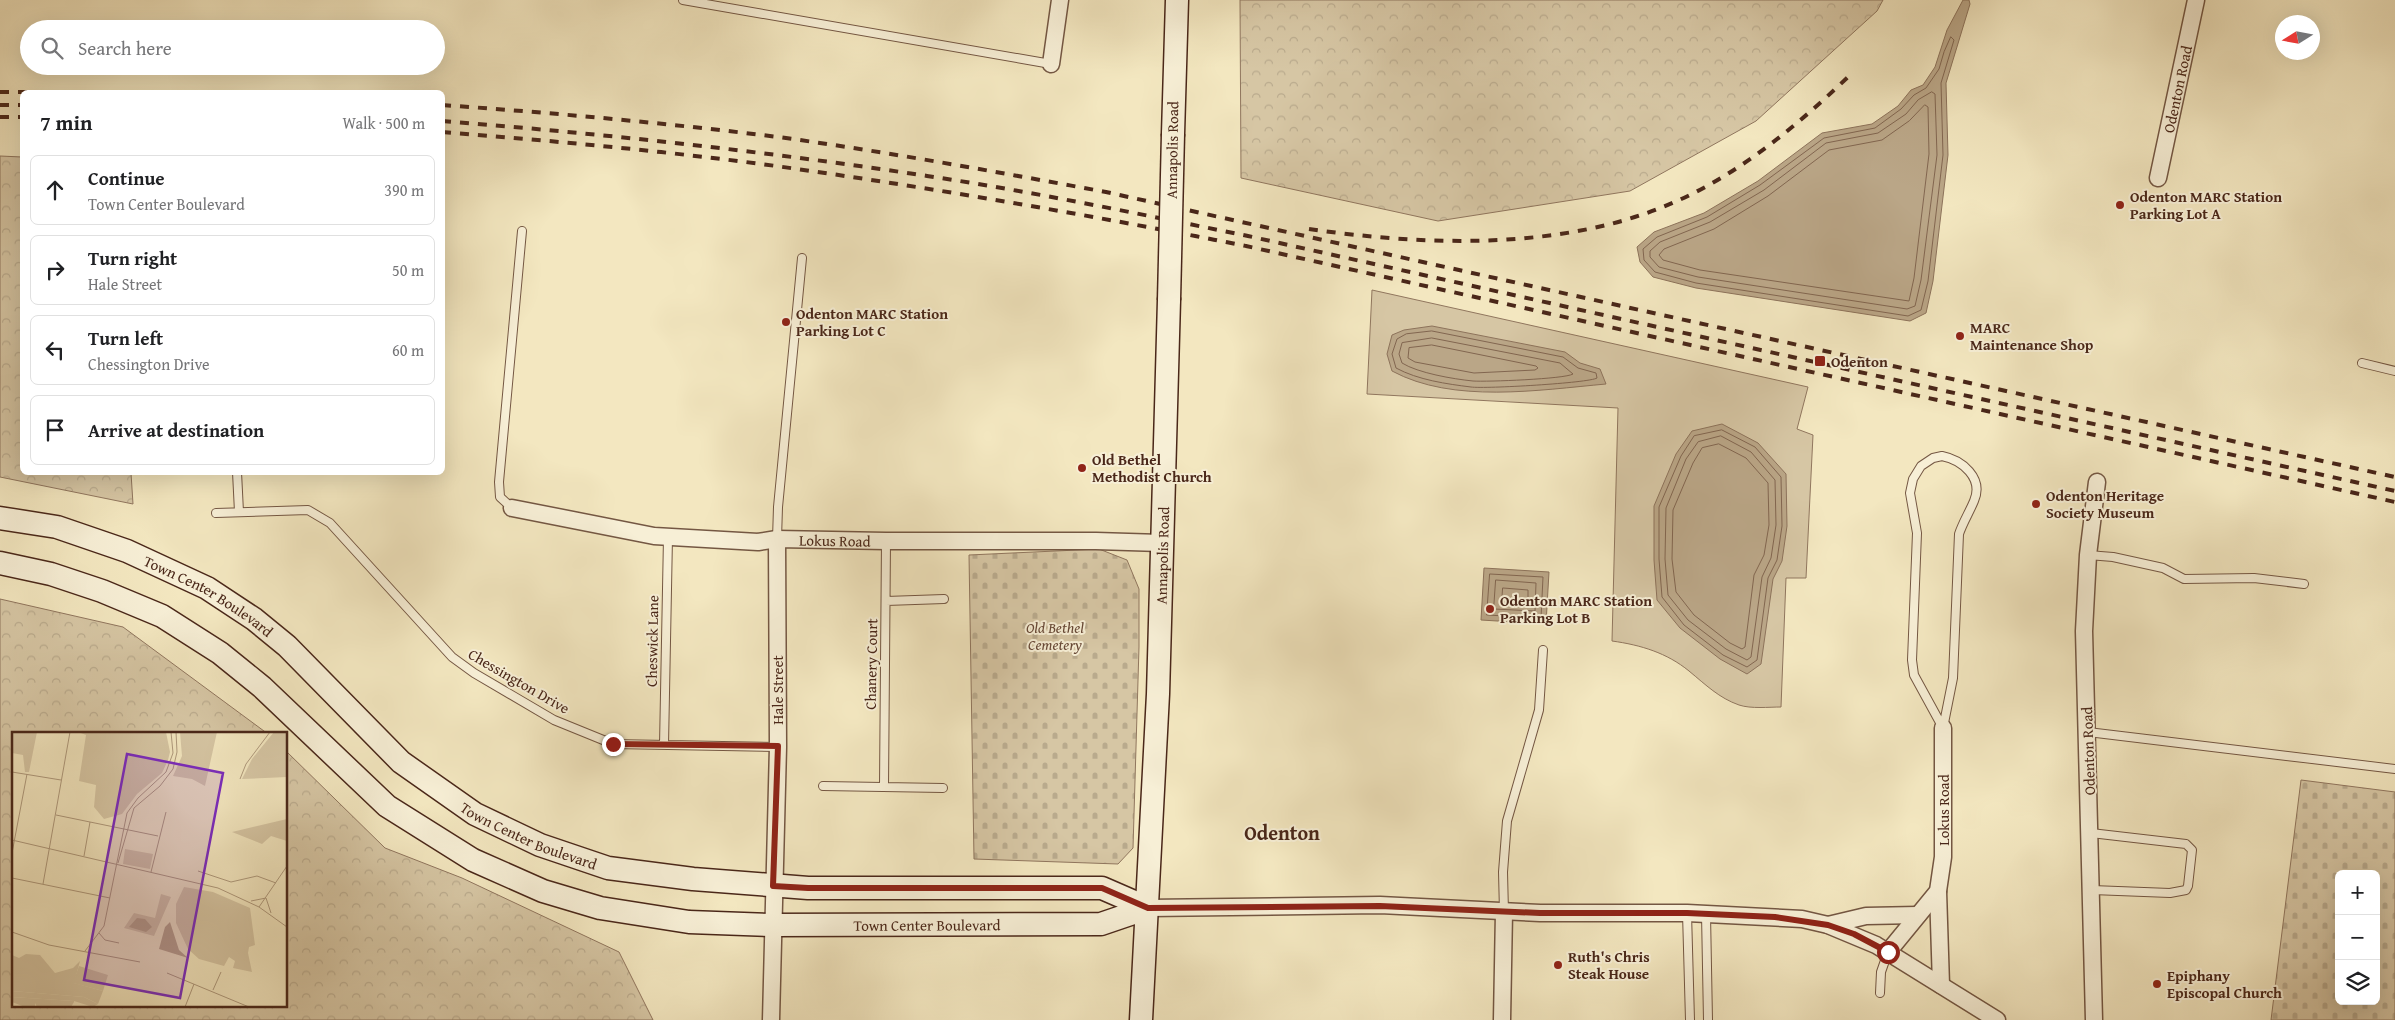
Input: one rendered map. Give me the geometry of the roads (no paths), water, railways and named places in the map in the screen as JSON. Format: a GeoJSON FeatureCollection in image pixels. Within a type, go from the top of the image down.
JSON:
{"type":"FeatureCollection","features":[{"type":"Feature","properties":{"kind":"street"},"geometry":{"type":"LineString","coordinates":[[1051,64],[1060,0]]}},
{"type":"Feature","properties":{"kind":"street","name":"Annapolis Road"},"geometry":{"type":"LineString","coordinates":[[1140,1020],[1148,908],[1158,694],[1176,0]]}},
{"type":"Feature","properties":{"kind":"street","name":"Odenton Road"},"geometry":{"type":"LineString","coordinates":[[2158,178],[2196,0]]}},
{"type":"Feature","properties":{"kind":"street","name":"Odenton Road"},"geometry":{"type":"LineString","coordinates":[[2094,1020],[2091,833],[2084,631],[2088,555],[2097,482]]}},
{"type":"Feature","properties":{"kind":"street","name":"Lokus Road"},"geometry":{"type":"LineString","coordinates":[[512,508],[556,518],[668,537],[758,542],[777,539],[886,542],[1096,541],[1161,543]]}},
{"type":"Feature","properties":{"kind":"street","name":"Town Center Boulevard"},"geometry":{"type":"LineString","coordinates":[[0,518],[66,530],[127,551],[207,588],[254,619],[287,646],[401,762],[475,814],[540,845],[608,868],[693,879],[808,888],[1102,888],[1148,908]]}},
{"type":"Feature","properties":{"kind":"street","name":"Hale Street"},"geometry":{"type":"LineString","coordinates":[[771,1020],[778,746],[777,539]]}},
{"type":"Feature","properties":{"kind":"street","name":"Town Center Boulevard"},"geometry":{"type":"LineString","coordinates":[[0,563],[50,574],[102,591],[162,616],[220,654],[262,687],[387,806],[472,860],[543,891],[600,908],[689,922],[772,925],[1101,924],[1148,908],[1380,906],[1504,912],[1687,913],[1802,919],[1854,934],[1888,952],[1996,1020]]}},
{"type":"Feature","properties":{"kind":"street","name":"Lokus Road"},"geometry":{"type":"LineString","coordinates":[[1941,985],[1938,891],[1943,857],[1943,728]]}},
{"type":"Feature","properties":{"kind":"street"},"geometry":{"type":"LineString","coordinates":[[1888,952],[1938,891]]}},
{"type":"Feature","properties":{"kind":"street"},"geometry":{"type":"LineString","coordinates":[[1502,1020],[1504,912]]}},
{"type":"Feature","properties":{"kind":"street"},"geometry":{"type":"LineString","coordinates":[[1828,925],[1866,916],[1918,915]]}},
{"type":"Feature","properties":{"kind":"lane"},"geometry":{"type":"LineString","coordinates":[[683,0],[1051,64]]}},
{"type":"Feature","properties":{"kind":"lane"},"geometry":{"type":"LineString","coordinates":[[512,508],[500,497],[499,482],[522,231]]}},
{"type":"Feature","properties":{"kind":"lane"},"geometry":{"type":"LineString","coordinates":[[777,539],[778,507],[802,258]]}},
{"type":"Feature","properties":{"kind":"lane"},"geometry":{"type":"LineString","coordinates":[[2362,363],[2395,371]]}},
{"type":"Feature","properties":{"kind":"lane"},"geometry":{"type":"LineString","coordinates":[[1942,456],[1959,462],[1970,471],[1977,485],[1975,500],[1964,518],[1959,534],[1954,678],[1943,728],[1914,675],[1912,660],[1917,533],[1910,493],[1913,479],[1922,466],[1934,458],[1942,456]]}},
{"type":"Feature","properties":{"kind":"lane"},"geometry":{"type":"LineString","coordinates":[[237,475],[239,512]]}},
{"type":"Feature","properties":{"kind":"lane","name":"Chessington Drive"},"geometry":{"type":"LineString","coordinates":[[216,512],[308,510],[330,522],[452,657],[474,673],[554,720],[613,744],[778,746]]}},
{"type":"Feature","properties":{"kind":"lane","name":"Cheswick Lane"},"geometry":{"type":"LineString","coordinates":[[664,744],[668,537]]}},
{"type":"Feature","properties":{"kind":"lane","name":"Chanery Court"},"geometry":{"type":"LineString","coordinates":[[884,787],[886,542]]}},
{"type":"Feature","properties":{"kind":"lane"},"geometry":{"type":"LineString","coordinates":[[2088,555],[2113,557],[2163,568],[2184,579],[2254,578],[2304,584]]}},
{"type":"Feature","properties":{"kind":"lane"},"geometry":{"type":"LineString","coordinates":[[886,601],[944,599]]}},
{"type":"Feature","properties":{"kind":"lane"},"geometry":{"type":"LineString","coordinates":[[1504,912],[1503,872],[1507,821],[1539,710],[1543,650]]}},
{"type":"Feature","properties":{"kind":"lane"},"geometry":{"type":"LineString","coordinates":[[2088,732],[2395,769]]}},
{"type":"Feature","properties":{"kind":"lane"},"geometry":{"type":"LineString","coordinates":[[823,786],[943,788]]}},
{"type":"Feature","properties":{"kind":"lane"},"geometry":{"type":"LineString","coordinates":[[2091,833],[2186,844],[2192,850],[2186,890],[2170,893],[2092,890]]}},
{"type":"Feature","properties":{"kind":"lane"},"geometry":{"type":"LineString","coordinates":[[1687,913],[1690,1020]]}},
{"type":"Feature","properties":{"kind":"lane"},"geometry":{"type":"LineString","coordinates":[[1706,914],[1708,1020]]}},
{"type":"Feature","properties":{"kind":"lane"},"geometry":{"type":"LineString","coordinates":[[1880,994],[1881,972],[1888,952]]}},
{"type":"Feature","properties":{"kind":"water"},"geometry":{"type":"Polygon","coordinates":[[[1963,0],[1969,0],[1970,4],[1946,83],[1948,155],[1933,281],[1926,313],[1910,321],[1696,288],[1653,277],[1640,262],[1637,247],[1654,232],[1704,213],[1758,181],[1822,133],[1872,124],[1898,106],[1911,90],[1923,85],[1935,67],[1947,30],[1963,0]]]}},
{"type":"Feature","properties":{"kind":"water"},"geometry":{"type":"Polygon","coordinates":[[[1432,326],[1565,352],[1580,363],[1600,369],[1606,384],[1525,391],[1469,391],[1442,388],[1416,381],[1392,371],[1387,354],[1392,335],[1404,330],[1432,326]]]}},
{"type":"Feature","properties":{"kind":"water"},"geometry":{"type":"Polygon","coordinates":[[[1722,424],[1758,443],[1786,474],[1787,526],[1782,561],[1773,579],[1761,664],[1747,674],[1720,659],[1680,628],[1657,600],[1654,560],[1654,506],[1676,454],[1692,431],[1722,424]]]}},
{"type":"Feature","properties":{"kind":"water"},"geometry":{"type":"Polygon","coordinates":[[[1484,568],[1549,572],[1546,624],[1481,620],[1484,568]]]}},
{"type":"Feature","properties":{"kind":"railway"},"geometry":{"type":"LineString","coordinates":[[1309,229],[1401,239],[1448,241],[1496,240],[1543,236],[1589,229],[1634,217],[1677,201],[1724,176],[1747,161],[1790,129],[1850,75]]}},
{"type":"Feature","properties":{"kind":"railway"},"geometry":{"type":"LineString","coordinates":[[0,92],[20,92]]}},
{"type":"Feature","properties":{"kind":"railway"},"geometry":{"type":"LineString","coordinates":[[0,105],[20,105]]}},
{"type":"Feature","properties":{"kind":"railway"},"geometry":{"type":"LineString","coordinates":[[445,105],[694,127],[778,137],[901,156],[1106,192],[2395,477]]}},
{"type":"Feature","properties":{"kind":"railway"},"geometry":{"type":"LineString","coordinates":[[0,117],[20,117]]}},
{"type":"Feature","properties":{"kind":"railway"},"geometry":{"type":"LineString","coordinates":[[445,121],[627,138],[750,152],[934,177],[1053,197],[1248,236],[2395,491]]}},
{"type":"Feature","properties":{"kind":"railway"},"geometry":{"type":"LineString","coordinates":[[445,132],[609,147],[835,174],[1070,213],[1246,246],[2395,502]]}},
{"type":"Feature","properties":{"kind":"place","name":"Odenton MARC Station Parking Lot A"},"geometry":{"type":"Point","coordinates":[2120,205]}},
{"type":"Feature","properties":{"kind":"place","name":"Odenton MARC Station Parking Lot C"},"geometry":{"type":"Point","coordinates":[786,322]}},
{"type":"Feature","properties":{"kind":"place","name":"MARC Maintenance Shop"},"geometry":{"type":"Point","coordinates":[1960,336]}},
{"type":"Feature","properties":{"kind":"place","name":"Odenton"},"geometry":{"type":"Point","coordinates":[1820,361]}},
{"type":"Feature","properties":{"kind":"place","name":"Old Bethel Methodist Church"},"geometry":{"type":"Point","coordinates":[1082,468]}},
{"type":"Feature","properties":{"kind":"place","name":"Odenton Heritage Society Museum"},"geometry":{"type":"Point","coordinates":[2036,504]}},
{"type":"Feature","properties":{"kind":"place","name":"Odenton MARC Station Parking Lot B"},"geometry":{"type":"Point","coordinates":[1490,609]}},
{"type":"Feature","properties":{"kind":"place","name":"Ruth's Chris Steak House"},"geometry":{"type":"Point","coordinates":[1558,965]}},
{"type":"Feature","properties":{"kind":"place","name":"Epiphany Episcopal Church"},"geometry":{"type":"Point","coordinates":[2157,984]}},
{"type":"Feature","properties":{"kind":"district","name":"Odenton"},"geometry":{"type":"Point","coordinates":[1282,832]}},
{"type":"Feature","properties":{"kind":"park label","name":"Old Bethel Cemetery"},"geometry":{"type":"Point","coordinates":[1055,636]}}]}
